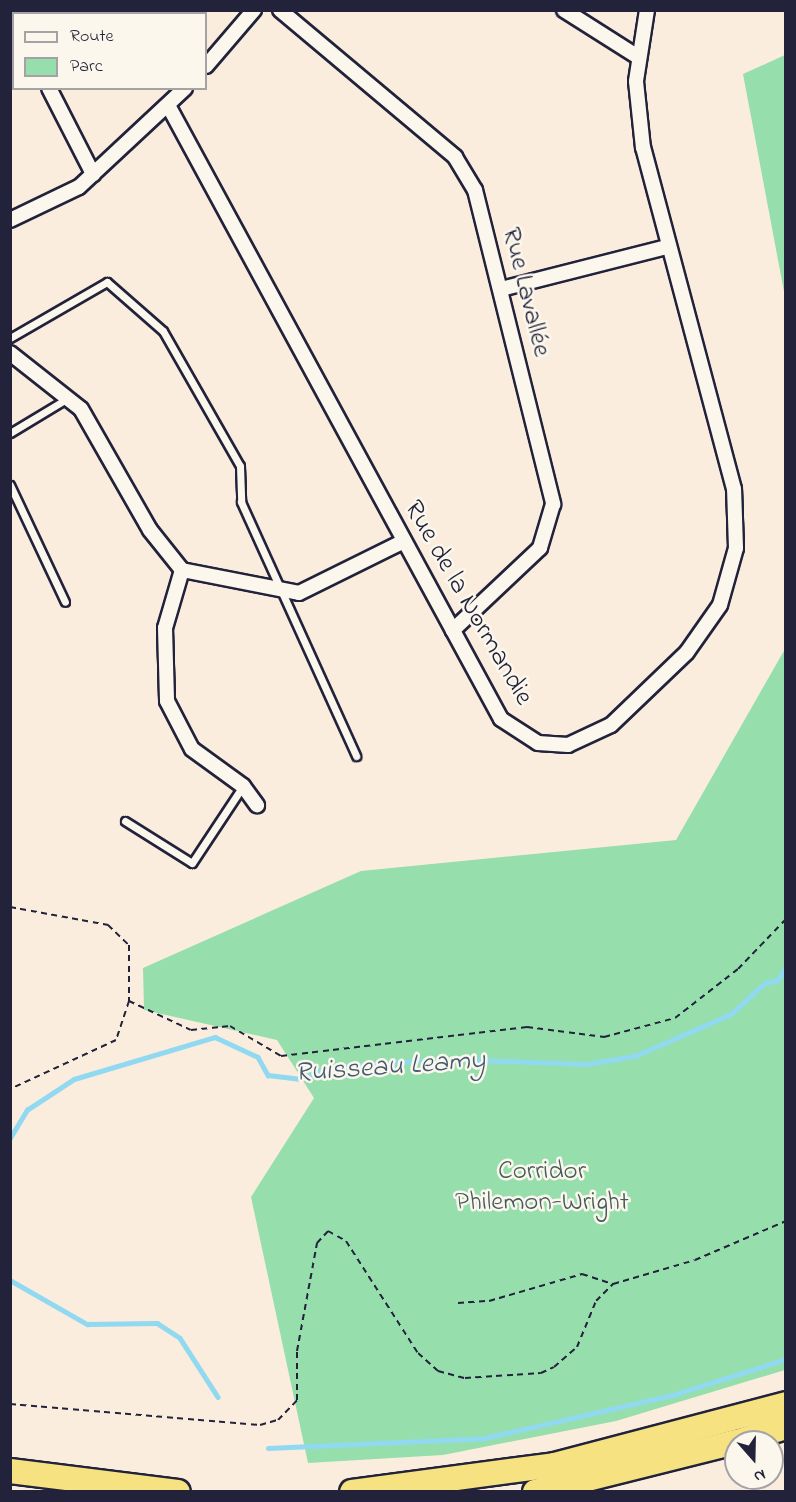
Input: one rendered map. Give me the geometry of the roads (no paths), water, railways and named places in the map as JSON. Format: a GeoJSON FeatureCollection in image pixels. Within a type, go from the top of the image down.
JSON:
{"type":"FeatureCollection","features":[{"type":"Feature","properties":{"kind":"highway"},"geometry":{"type":"LineString","coordinates":[[352,1491],[554,1466],[786,1404]]}},
{"type":"Feature","properties":{"kind":"highway"},"geometry":{"type":"LineString","coordinates":[[536,1491],[724,1445]]}},
{"type":"Feature","properties":{"kind":"highway"},"geometry":{"type":"LineString","coordinates":[[10,1471],[178,1491]]}},
{"type":"Feature","properties":{"kind":"street"},"geometry":{"type":"LineString","coordinates":[[207,65],[254,10]]}},
{"type":"Feature","properties":{"kind":"street","name":"Rue Lavallée"},"geometry":{"type":"LineString","coordinates":[[280,10],[454,157],[474,190],[551,487],[552,521],[540,548],[453,630]]}},
{"type":"Feature","properties":{"kind":"street"},"geometry":{"type":"LineString","coordinates":[[564,10],[638,57]]}},
{"type":"Feature","properties":{"kind":"street","name":"Rue de la Normandie"},"geometry":{"type":"LineString","coordinates":[[169,107],[501,719],[538,743],[568,745],[611,725],[687,652],[720,605],[736,548],[734,489],[667,246],[643,148],[638,57],[647,10]]}},
{"type":"Feature","properties":{"kind":"street"},"geometry":{"type":"LineString","coordinates":[[50,90],[93,174]]}},
{"type":"Feature","properties":{"kind":"street"},"geometry":{"type":"LineString","coordinates":[[10,220],[65,195],[93,174],[169,107],[183,90]]}},
{"type":"Feature","properties":{"kind":"street"},"geometry":{"type":"LineString","coordinates":[[501,289],[667,246]]}},
{"type":"Feature","properties":{"kind":"street"},"geometry":{"type":"LineString","coordinates":[[10,353],[68,398],[92,423],[150,530],[182,570],[286,594],[313,588],[404,540]]}},
{"type":"Feature","properties":{"kind":"street"},"geometry":{"type":"LineString","coordinates":[[182,570],[165,628],[167,701],[192,749],[243,786],[257,805]]}},
{"type":"Feature","properties":{"kind":"lane"},"geometry":{"type":"LineString","coordinates":[[10,338],[107,282],[163,331],[240,466],[242,502],[286,594],[297,634],[356,756]]}},
{"type":"Feature","properties":{"kind":"lane"},"geometry":{"type":"LineString","coordinates":[[10,433],[68,398]]}},
{"type":"Feature","properties":{"kind":"lane"},"geometry":{"type":"LineString","coordinates":[[10,486],[65,602]]}},
{"type":"Feature","properties":{"kind":"lane"},"geometry":{"type":"LineString","coordinates":[[125,821],[192,863],[243,786]]}},
{"type":"Feature","properties":{"kind":"waterway","name":"Ruisseau Leamy"},"geometry":{"type":"LineString","coordinates":[[10,1138],[27,1110],[74,1079],[215,1037],[258,1057],[268,1075],[299,1079],[334,1067],[385,1063],[454,1059],[587,1064],[635,1056],[731,1014],[765,983],[778,980],[786,966]]}},
{"type":"Feature","properties":{"kind":"waterway"},"geometry":{"type":"LineString","coordinates":[[10,1280],[87,1324],[157,1323],[180,1338],[218,1397]]}},
{"type":"Feature","properties":{"kind":"waterway"},"geometry":{"type":"LineString","coordinates":[[268,1448],[485,1438],[673,1395],[786,1359]]}},
{"type":"Feature","properties":{"kind":"park label","name":"Corridor Philemon-Wright"},"geometry":{"type":"Point","coordinates":[542,1186]}}]}
